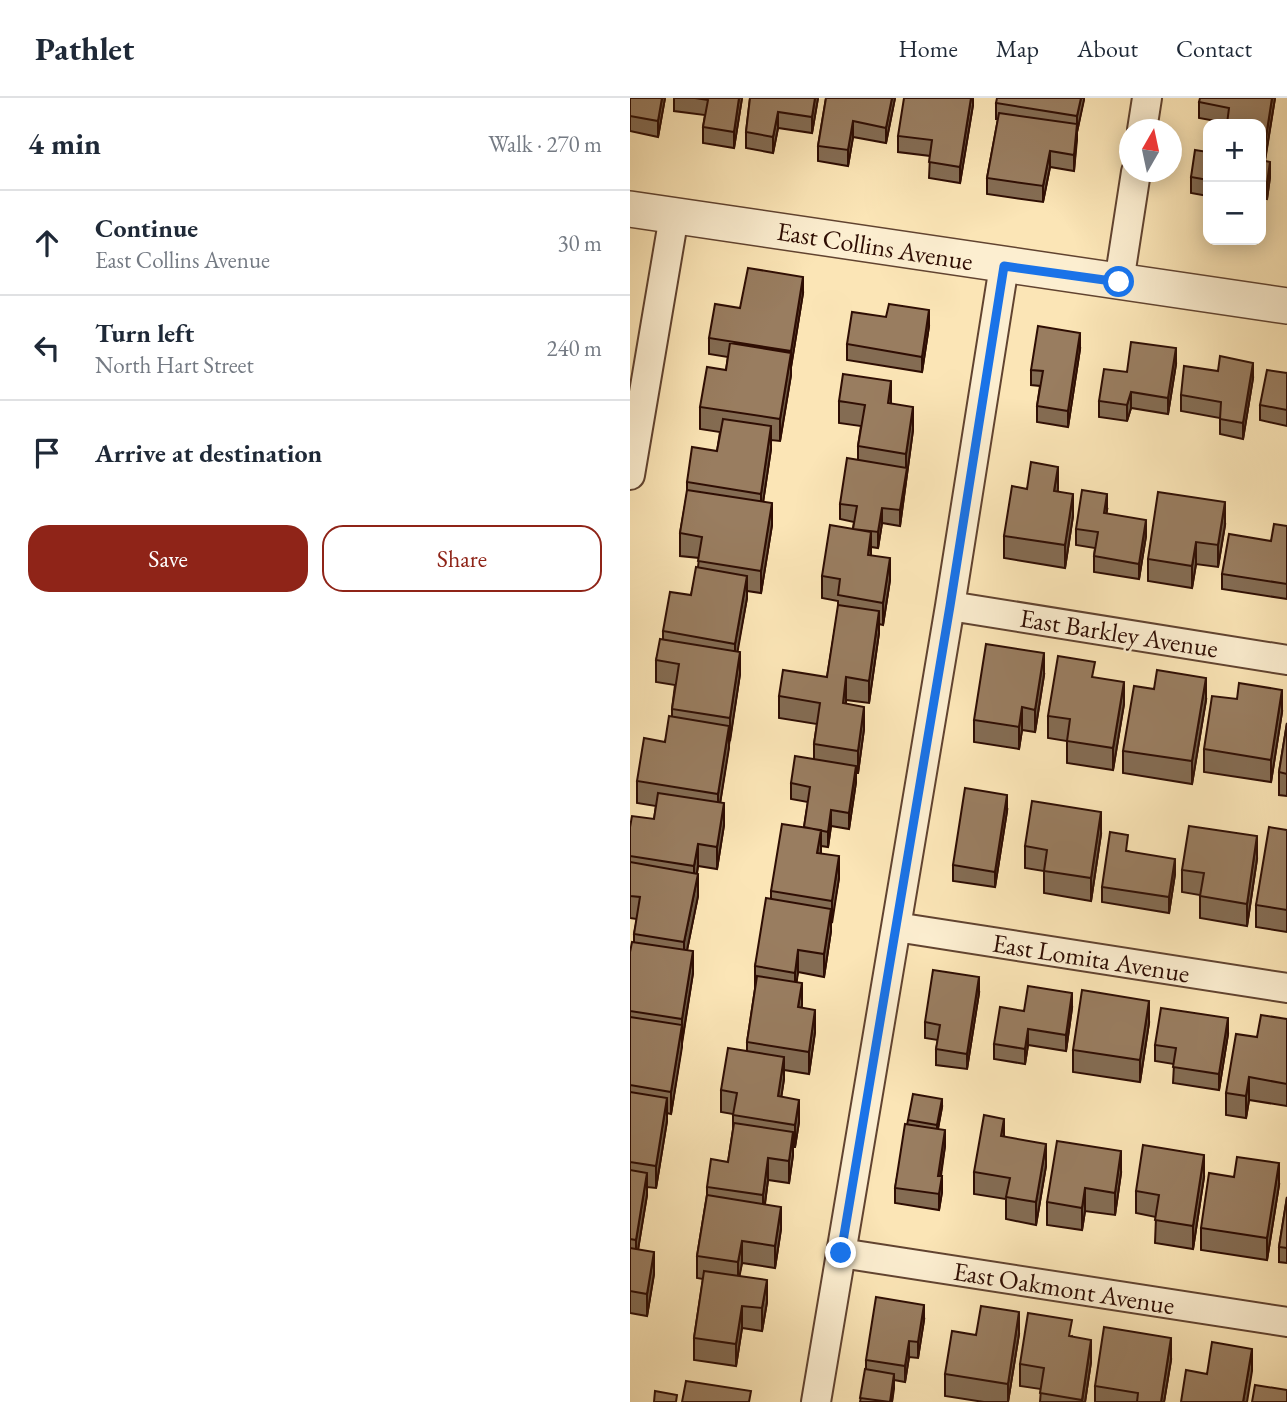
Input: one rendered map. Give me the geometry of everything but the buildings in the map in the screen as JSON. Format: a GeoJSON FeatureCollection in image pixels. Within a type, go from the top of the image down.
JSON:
{"type":"FeatureCollection","features":[{"type":"Feature","properties":{"kind":"street"},"geometry":{"type":"LineString","coordinates":[[1144,119],[1147,98]]}},
{"type":"Feature","properties":{"kind":"street"},"geometry":{"type":"LineString","coordinates":[[1119,282],[1134,182]]}},
{"type":"Feature","properties":{"kind":"street","name":"East Collins Avenue"},"geometry":{"type":"LineString","coordinates":[[630,209],[1287,306]]}},
{"type":"Feature","properties":{"kind":"street"},"geometry":{"type":"LineString","coordinates":[[630,475],[674,216]]}},
{"type":"Feature","properties":{"kind":"street"},"geometry":{"type":"LineString","coordinates":[[816,1402],[950,606],[1004,266]]}},
{"type":"Feature","properties":{"kind":"street","name":"East Barkley Avenue"},"geometry":{"type":"LineString","coordinates":[[950,606],[1287,660]]}},
{"type":"Feature","properties":{"kind":"street","name":"East Lomita Avenue"},"geometry":{"type":"LineString","coordinates":[[896,927],[1287,989]]}},
{"type":"Feature","properties":{"kind":"street","name":"East Oakmont Avenue"},"geometry":{"type":"LineString","coordinates":[[841,1253],[1287,1322]]}},
{"type":"Feature","properties":{"kind":"route"},"geometry":{"type":"LineString","coordinates":[[841,1253],[950,606],[1004,266],[1119,282]]}}]}
